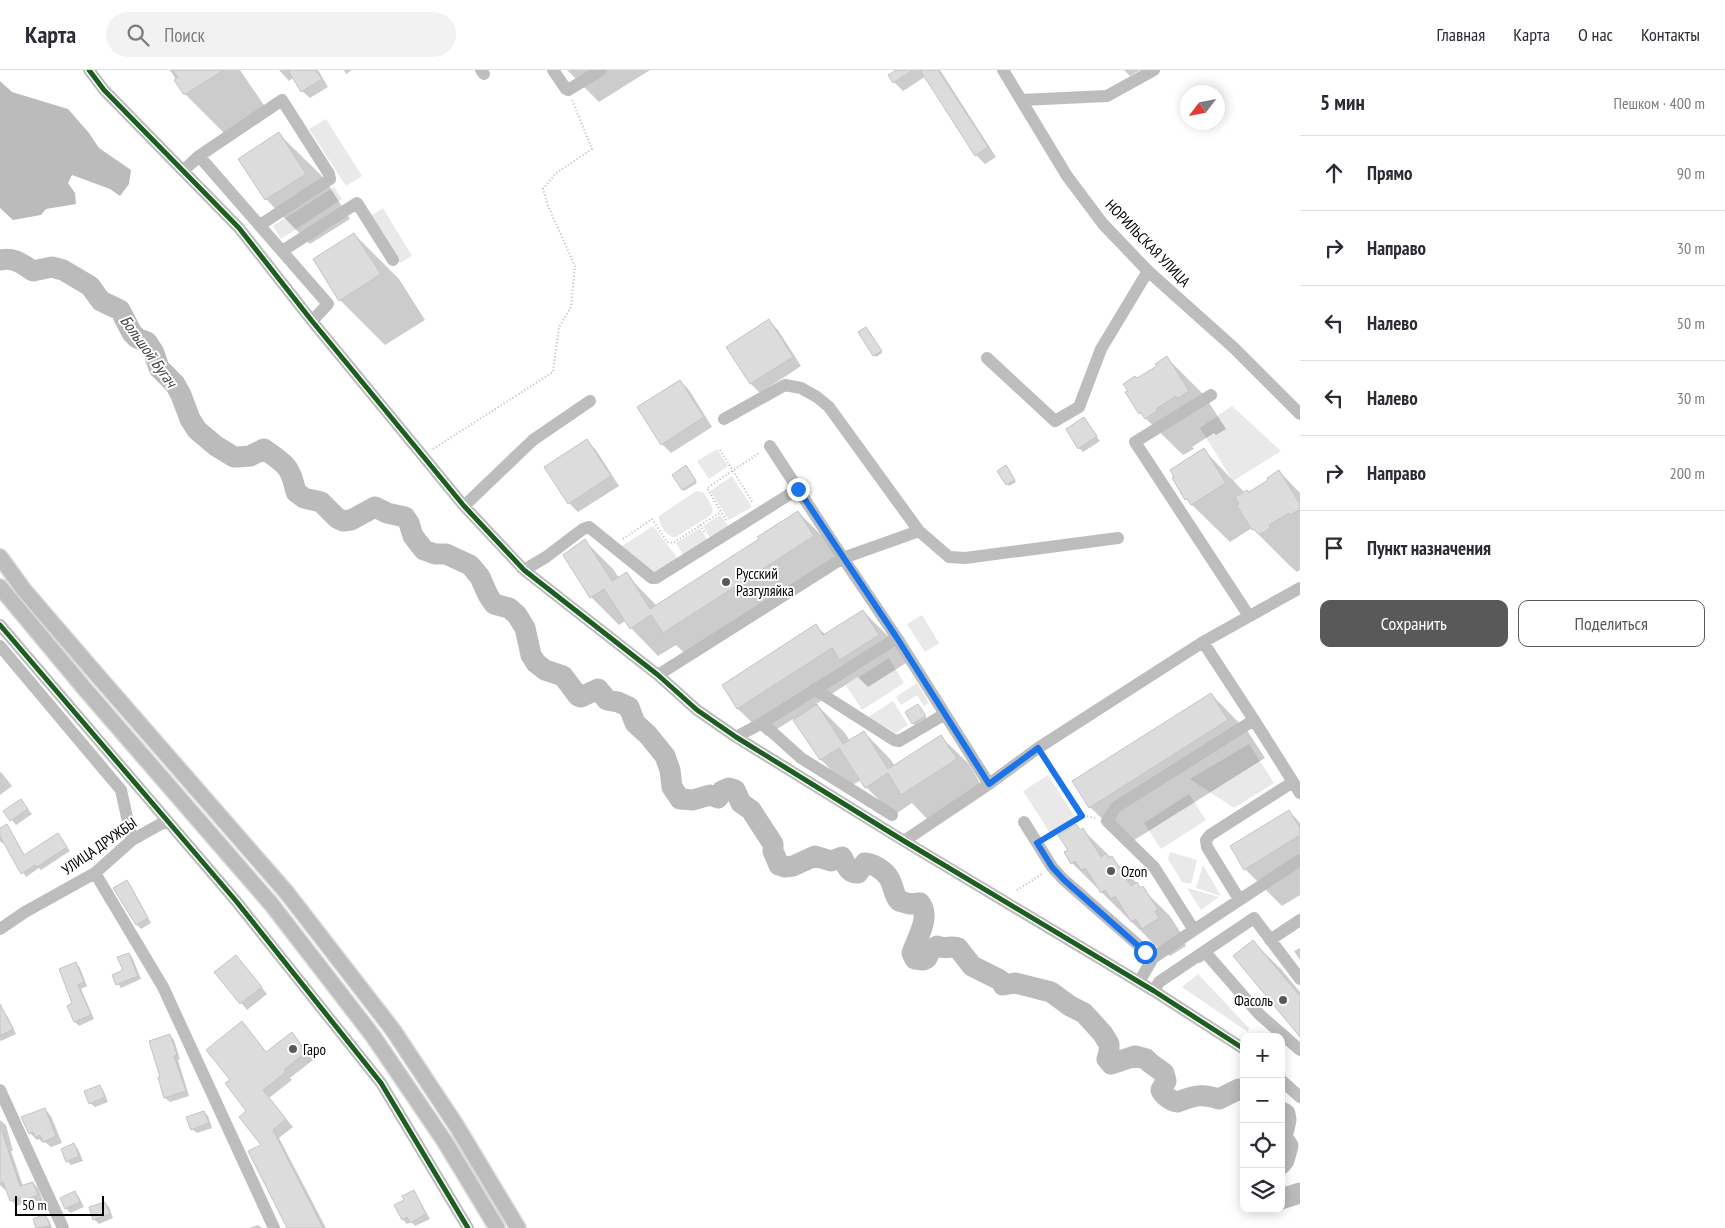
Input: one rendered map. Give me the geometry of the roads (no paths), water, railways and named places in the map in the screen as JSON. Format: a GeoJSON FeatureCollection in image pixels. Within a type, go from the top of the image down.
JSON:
{"type":"FeatureCollection","features":[{"type":"Feature","properties":{"kind":"main road"},"geometry":{"type":"LineString","coordinates":[[0,557],[24,590],[287,893],[381,1015],[456,1125],[518,1228]]}},
{"type":"Feature","properties":{"kind":"main road"},"geometry":{"type":"LineString","coordinates":[[0,588],[272,905],[373,1036],[446,1142],[497,1228]]}},
{"type":"Feature","properties":{"kind":"street"},"geometry":{"type":"LineString","coordinates":[[89,70],[104,90],[239,228],[312,321],[464,506],[524,570],[658,675],[697,710],[736,737],[904,841],[1154,991],[1240,1046]]}},
{"type":"Feature","properties":{"kind":"street"},"geometry":{"type":"LineString","coordinates":[[554,70],[568,90],[601,70]]}},
{"type":"Feature","properties":{"kind":"street","name":"НОРИЛЬСКАЯ УЛИЦА"},"geometry":{"type":"LineString","coordinates":[[1003,70],[1067,176],[1103,224],[1148,271],[1234,348],[1300,414]]}},
{"type":"Feature","properties":{"kind":"street"},"geometry":{"type":"LineString","coordinates":[[1021,100],[1107,96],[1154,70]]}},
{"type":"Feature","properties":{"kind":"street"},"geometry":{"type":"LineString","coordinates":[[184,170],[199,156],[282,100],[329,174],[330,179],[260,225]]}},
{"type":"Feature","properties":{"kind":"street"},"geometry":{"type":"LineString","coordinates":[[199,156],[328,304],[312,321]]}},
{"type":"Feature","properties":{"kind":"street"},"geometry":{"type":"LineString","coordinates":[[282,251],[357,203],[394,260]]}},
{"type":"Feature","properties":{"kind":"street"},"geometry":{"type":"LineString","coordinates":[[987,358],[1055,421],[1079,407],[1101,349],[1148,271]]}},
{"type":"Feature","properties":{"kind":"street"},"geometry":{"type":"LineString","coordinates":[[724,419],[785,385],[801,388],[817,397],[829,407],[919,531],[949,557],[965,558],[1118,538]]}},
{"type":"Feature","properties":{"kind":"street"},"geometry":{"type":"LineString","coordinates":[[1211,395],[1135,442],[1249,616]]}},
{"type":"Feature","properties":{"kind":"street"},"geometry":{"type":"LineString","coordinates":[[464,506],[533,440],[590,401]]}},
{"type":"Feature","properties":{"kind":"street"},"geometry":{"type":"LineString","coordinates":[[770,446],[842,558],[897,638],[989,784]]}},
{"type":"Feature","properties":{"kind":"street"},"geometry":{"type":"LineString","coordinates":[[524,570],[546,557],[583,529],[589,527],[652,578],[656,578],[798,489]]}},
{"type":"Feature","properties":{"kind":"street"},"geometry":{"type":"LineString","coordinates":[[658,675],[842,558],[919,531]]}},
{"type":"Feature","properties":{"kind":"street"},"geometry":{"type":"LineString","coordinates":[[904,841],[989,784],[1038,748],[1203,642],[1300,588]]}},
{"type":"Feature","properties":{"kind":"street"},"geometry":{"type":"LineString","coordinates":[[0,625],[236,901],[381,1083],[468,1228]]}},
{"type":"Feature","properties":{"kind":"street"},"geometry":{"type":"LineString","coordinates":[[736,737],[762,723],[897,638]]}},
{"type":"Feature","properties":{"kind":"street"},"geometry":{"type":"LineString","coordinates":[[1203,642],[1297,787],[1210,835],[1206,840],[1207,847],[1239,900]]}},
{"type":"Feature","properties":{"kind":"street"},"geometry":{"type":"LineString","coordinates":[[0,646],[121,790],[132,840]]}},
{"type":"Feature","properties":{"kind":"street"},"geometry":{"type":"LineString","coordinates":[[814,689],[894,740],[899,741],[946,714]]}},
{"type":"Feature","properties":{"kind":"street"},"geometry":{"type":"LineString","coordinates":[[1194,930],[1154,867],[1107,821],[1116,807],[1254,720]]}},
{"type":"Feature","properties":{"kind":"street"},"geometry":{"type":"LineString","coordinates":[[762,723],[801,758],[892,814]]}},
{"type":"Feature","properties":{"kind":"street","name":"УЛИЦА ДРУЖБЫ"},"geometry":{"type":"LineString","coordinates":[[0,929],[95,873],[132,840],[166,821]]}},
{"type":"Feature","properties":{"kind":"street"},"geometry":{"type":"LineString","coordinates":[[1024,822],[1052,867],[1064,880],[1152,958]]}},
{"type":"Feature","properties":{"kind":"street"},"geometry":{"type":"LineString","coordinates":[[1139,982],[1152,958],[1300,860]]}},
{"type":"Feature","properties":{"kind":"street"},"geometry":{"type":"LineString","coordinates":[[95,873],[163,987],[274,1228]]}},
{"type":"Feature","properties":{"kind":"street"},"geometry":{"type":"LineString","coordinates":[[1154,991],[1159,982],[1254,918],[1300,978]]}},
{"type":"Feature","properties":{"kind":"street"},"geometry":{"type":"LineString","coordinates":[[1270,940],[1300,920]]}},
{"type":"Feature","properties":{"kind":"street"},"geometry":{"type":"LineString","coordinates":[[1205,952],[1260,1014],[1300,1050]]}},
{"type":"Feature","properties":{"kind":"street"},"geometry":{"type":"LineString","coordinates":[[1285,1084],[1300,1097]]}},
{"type":"Feature","properties":{"kind":"street"},"geometry":{"type":"LineString","coordinates":[[0,1090],[63,1228]]}},
{"type":"Feature","properties":{"kind":"waterway","name":"Большой Бугач"},"geometry":{"type":"LineString","coordinates":[[0,260],[14,260],[33,271],[52,267],[63,270],[90,286],[101,301],[120,310],[132,333],[137,338],[147,342],[154,353],[159,368],[175,384],[190,419],[197,430],[216,446],[234,457],[250,456],[264,449],[286,466],[292,476],[296,492],[304,498],[321,502],[337,518],[343,521],[351,520],[375,507],[387,513],[405,517],[413,536],[424,550],[435,554],[446,554],[470,565],[480,577],[494,604],[509,608],[517,615],[525,628],[531,655],[536,663],[545,670],[563,676],[578,696],[581,697],[598,689],[607,700],[629,707],[635,723],[648,735],[665,756],[670,770],[672,787],[680,799],[693,800],[710,795],[718,798],[722,791],[729,788],[735,790],[741,803],[751,810],[773,844],[773,851],[779,865],[785,867],[793,866],[815,856],[831,861],[842,857],[848,868],[855,873],[858,873],[865,863],[872,864],[882,870],[889,878],[899,901],[910,904],[920,903],[923,909],[924,921],[912,953],[915,959],[923,960],[927,958],[930,951],[937,946],[943,948],[955,947],[958,948],[972,966],[1000,980],[1003,985],[1015,983],[1051,992],[1070,1006],[1084,1013],[1103,1034],[1109,1044],[1107,1059],[1111,1064],[1135,1056],[1146,1059],[1164,1073],[1166,1081],[1161,1090],[1165,1096],[1177,1102],[1202,1096],[1219,1099],[1240,1089]]}},
{"type":"Feature","properties":{"kind":"waterway","name":"Большой Бугач"},"geometry":{"type":"LineString","coordinates":[[1285,1114],[1285,1124]]}},
{"type":"Feature","properties":{"kind":"waterway","name":"Большой Бугач"},"geometry":{"type":"LineString","coordinates":[[1285,1142],[1288,1146],[1285,1156]]}},
{"type":"Feature","properties":{"kind":"waterway","name":"Большой Бугач"},"geometry":{"type":"LineString","coordinates":[[1285,1198],[1300,1193]]}},
{"type":"Feature","properties":{"kind":"place","name":"Русский Разгуляйка"},"geometry":{"type":"Point","coordinates":[726,582]}},
{"type":"Feature","properties":{"kind":"place","name":"Ozon"},"geometry":{"type":"Point","coordinates":[1111,871]}},
{"type":"Feature","properties":{"kind":"place","name":"Фасоль"},"geometry":{"type":"Point","coordinates":[1283,1000]}},
{"type":"Feature","properties":{"kind":"place","name":"Гаро"},"geometry":{"type":"Point","coordinates":[293,1049]}}]}
